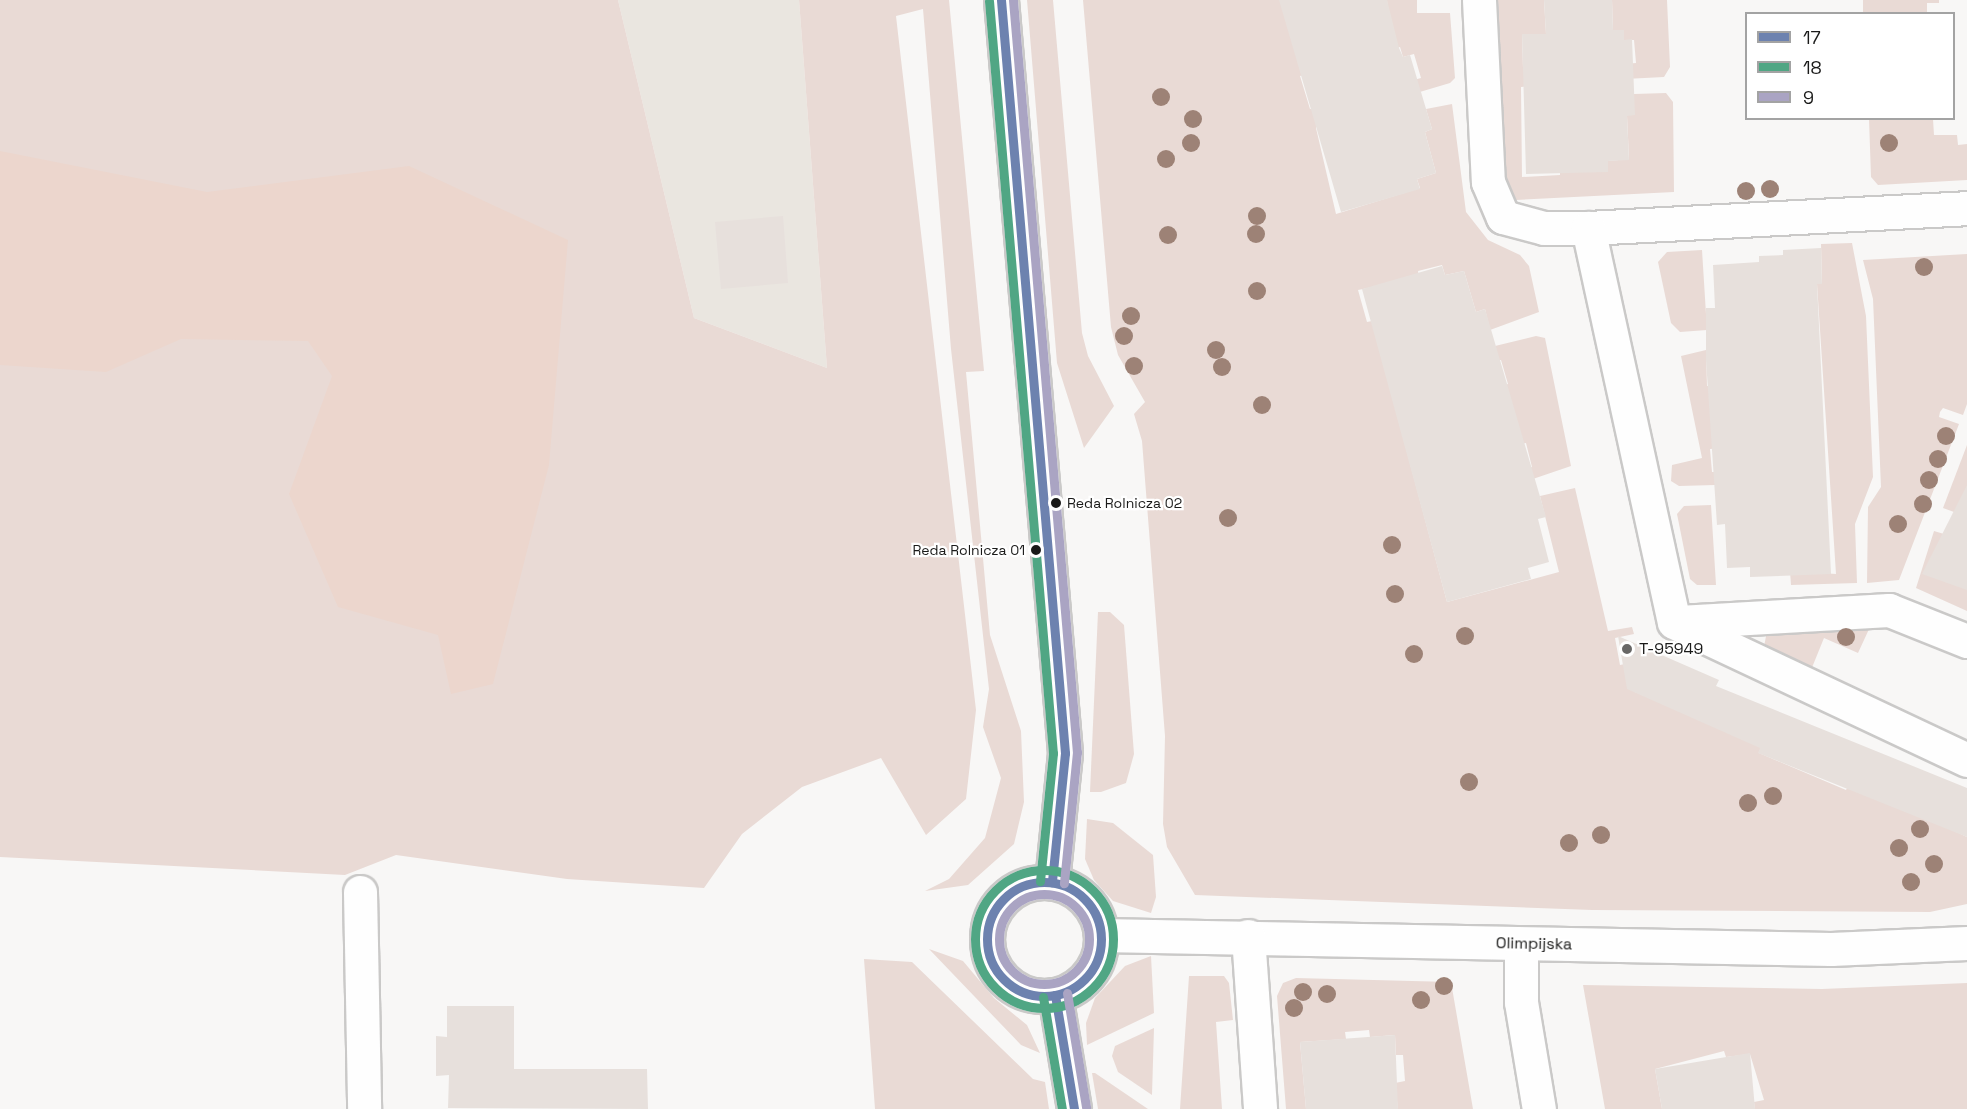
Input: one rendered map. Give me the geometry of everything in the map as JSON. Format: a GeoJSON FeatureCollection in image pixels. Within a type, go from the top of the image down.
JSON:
{"type":"FeatureCollection","features":[{"type":"Feature","properties":{"kind":"main road"},"geometry":{"type":"LineString","coordinates":[[1002,0],[1065,753],[1052,882]]}},
{"type":"Feature","properties":{"kind":"main road"},"geometry":{"type":"LineString","coordinates":[[1479,0],[1488,182],[1503,218],[1544,228],[1588,228],[1967,208]]}},
{"type":"Feature","properties":{"kind":"main road"},"geometry":{"type":"LineString","coordinates":[[1588,228],[1674,622]]}},
{"type":"Feature","properties":{"kind":"main road"},"geometry":{"type":"LineString","coordinates":[[1674,622],[1889,610],[1967,641]]}},
{"type":"Feature","properties":{"kind":"main road"},"geometry":{"type":"LineString","coordinates":[[1674,622],[1967,760]]}},
{"type":"Feature","properties":{"kind":"main road"},"geometry":{"type":"LineString","coordinates":[[1033,882],[1052,882],[1086,899],[1101,935],[1089,974],[1054,995],[1037,996],[1006,982],[988,952],[986,935],[1001,901],[1033,882]]}},
{"type":"Feature","properties":{"kind":"main road"},"geometry":{"type":"LineString","coordinates":[[360,892],[364,1109]]}},
{"type":"Feature","properties":{"kind":"main road","name":"Olimpijska"},"geometry":{"type":"LineString","coordinates":[[1101,935],[1248,936],[1521,944],[1831,949],[1967,943]]}},
{"type":"Feature","properties":{"kind":"main road"},"geometry":{"type":"LineString","coordinates":[[1248,936],[1260,1109]]}},
{"type":"Feature","properties":{"kind":"main road"},"geometry":{"type":"LineString","coordinates":[[1521,944],[1521,1002],[1539,1109]]}},
{"type":"Feature","properties":{"kind":"main road"},"geometry":{"type":"LineString","coordinates":[[1054,995],[1074,1109]]}},
{"type":"Feature","properties":{"kind":"shaded area"},"geometry":{"type":"Polygon","coordinates":[[[0,0],[618,0],[694,318],[827,368],[799,0],[949,0],[984,371],[966,372],[990,635],[1021,731],[1024,802],[1014,844],[968,885],[925,891],[949,879],[985,838],[1001,778],[983,727],[989,689],[951,349],[923,9],[896,16],[976,710],[966,799],[926,835],[881,758],[802,787],[742,834],[704,888],[567,879],[396,855],[345,875],[0,857],[0,0]]]}},
{"type":"Feature","properties":{"kind":"shaded area"},"geometry":{"type":"Polygon","coordinates":[[[618,0],[799,0],[827,368],[694,318],[618,0]]]}},
{"type":"Feature","properties":{"kind":"shaded area"},"geometry":{"type":"Polygon","coordinates":[[[1027,0],[1053,0],[1082,333],[1088,356],[1114,406],[1084,448],[1057,363],[1027,0]]]}},
{"type":"Feature","properties":{"kind":"shaded area"},"geometry":{"type":"Polygon","coordinates":[[[1083,0],[1293,0],[1324,69],[1300,76],[1310,109],[1321,107],[1316,128],[1336,214],[1420,188],[1417,179],[1436,173],[1425,132],[1432,129],[1426,109],[1452,104],[1466,212],[1488,240],[1520,255],[1529,266],[1539,312],[1490,330],[1485,309],[1476,312],[1464,271],[1445,275],[1442,265],[1418,271],[1419,278],[1358,290],[1367,322],[1372,321],[1447,602],[1559,572],[1540,496],[1575,488],[1608,631],[1632,627],[1634,634],[1615,638],[1620,665],[1649,659],[1635,692],[1762,744],[1759,753],[1846,790],[1850,782],[1967,837],[1967,904],[1930,912],[1592,910],[1195,895],[1167,847],[1163,824],[1165,736],[1142,441],[1134,414],[1145,402],[1118,355],[1111,327],[1083,0]]]}},
{"type":"Feature","properties":{"kind":"shaded area"},"geometry":{"type":"Polygon","coordinates":[[[1387,0],[1417,0],[1417,13],[1450,13],[1455,78],[1450,83],[1413,94],[1410,81],[1421,78],[1414,54],[1403,57],[1400,47],[1391,50],[1387,0]]]}},
{"type":"Feature","properties":{"kind":"shaded area"},"geometry":{"type":"Polygon","coordinates":[[[1498,0],[1544,0],[1546,34],[1522,35],[1523,68],[1534,86],[1521,87],[1522,177],[1560,175],[1560,170],[1607,172],[1608,161],[1629,159],[1627,116],[1634,94],[1666,93],[1673,102],[1674,192],[1516,200],[1506,180],[1498,0]]]}},
{"type":"Feature","properties":{"kind":"shaded area"},"geometry":{"type":"Polygon","coordinates":[[[1612,0],[1667,0],[1670,67],[1664,77],[1625,79],[1624,64],[1636,63],[1634,40],[1624,40],[1623,30],[1613,30],[1612,0]]]}},
{"type":"Feature","properties":{"kind":"shaded area"},"geometry":{"type":"Polygon","coordinates":[[[1863,0],[1939,0],[1939,3],[1927,3],[1927,12],[1863,12],[1863,0]]]}},
{"type":"Feature","properties":{"kind":"shaded area"},"geometry":{"type":"Polygon","coordinates":[[[1869,120],[1933,120],[1934,135],[1957,135],[1958,145],[1967,144],[1967,180],[1878,185],[1871,177],[1869,120]]]}},
{"type":"Feature","properties":{"kind":"shaded area"},"geometry":{"type":"Polygon","coordinates":[[[0,151],[207,192],[409,166],[568,240],[549,465],[493,684],[451,694],[438,635],[338,607],[289,494],[332,376],[308,341],[181,339],[106,372],[0,365],[0,151]]]}},
{"type":"Feature","properties":{"kind":"shaded area"},"geometry":{"type":"Polygon","coordinates":[[[1852,243],[1866,316],[1873,477],[1855,524],[1857,583],[1791,585],[1790,571],[1836,574],[1817,284],[1822,283],[1821,244],[1852,243]]]}},
{"type":"Feature","properties":{"kind":"shaded area"},"geometry":{"type":"Polygon","coordinates":[[[1702,250],[1707,330],[1680,332],[1671,323],[1658,262],[1667,252],[1702,250]]]}},
{"type":"Feature","properties":{"kind":"shaded area"},"geometry":{"type":"Polygon","coordinates":[[[1967,254],[1967,404],[1963,415],[1943,408],[1940,412],[1939,417],[1959,424],[1899,580],[1867,583],[1868,507],[1881,487],[1873,299],[1863,260],[1967,254]]]}},
{"type":"Feature","properties":{"kind":"shaded area"},"geometry":{"type":"Polygon","coordinates":[[[1536,336],[1545,338],[1571,466],[1527,481],[1523,470],[1532,467],[1526,443],[1515,445],[1498,387],[1508,384],[1501,360],[1490,362],[1495,346],[1536,336]]]}},
{"type":"Feature","properties":{"kind":"shaded area"},"geometry":{"type":"Polygon","coordinates":[[[1706,350],[1707,386],[1718,386],[1721,448],[1710,449],[1712,472],[1723,472],[1715,485],[1679,486],[1671,481],[1672,465],[1702,458],[1681,356],[1706,350]]]}},
{"type":"Feature","properties":{"kind":"shaded area"},"geometry":{"type":"Polygon","coordinates":[[[1967,445],[1967,511],[1965,516],[1943,508],[1967,445]]]}},
{"type":"Feature","properties":{"kind":"shaded area"},"geometry":{"type":"Polygon","coordinates":[[[1711,505],[1716,585],[1697,585],[1690,579],[1677,514],[1684,506],[1711,505]]]}},
{"type":"Feature","properties":{"kind":"shaded area"},"geometry":{"type":"Polygon","coordinates":[[[1934,531],[1944,534],[1924,574],[1967,586],[1967,611],[1916,588],[1934,531]]]}},
{"type":"Feature","properties":{"kind":"shaded area"},"geometry":{"type":"Polygon","coordinates":[[[1098,612],[1110,612],[1124,625],[1134,754],[1126,783],[1101,792],[1090,792],[1098,612]]]}},
{"type":"Feature","properties":{"kind":"shaded area"},"geometry":{"type":"Polygon","coordinates":[[[1870,627],[1858,653],[1824,638],[1811,670],[1763,652],[1767,631],[1870,627]]]}},
{"type":"Feature","properties":{"kind":"shaded area"},"geometry":{"type":"Polygon","coordinates":[[[1087,819],[1113,823],[1153,855],[1156,897],[1151,913],[1113,901],[1094,880],[1085,859],[1087,819]]]}},
{"type":"Feature","properties":{"kind":"shaded area"},"geometry":{"type":"Polygon","coordinates":[[[929,949],[963,961],[994,998],[1027,1025],[1040,1053],[1021,1045],[929,949]]]}},
{"type":"Feature","properties":{"kind":"shaded area"},"geometry":{"type":"Polygon","coordinates":[[[1151,956],[1154,1013],[1087,1045],[1086,1023],[1095,998],[1125,966],[1151,956]]]}},
{"type":"Feature","properties":{"kind":"shaded area"},"geometry":{"type":"Polygon","coordinates":[[[864,959],[912,962],[1033,1079],[1045,1082],[1049,1109],[875,1109],[864,959]]]}},
{"type":"Feature","properties":{"kind":"shaded area"},"geometry":{"type":"Polygon","coordinates":[[[1189,976],[1224,976],[1229,983],[1233,1020],[1216,1022],[1222,1109],[1180,1109],[1189,976]]]}},
{"type":"Feature","properties":{"kind":"shaded area"},"geometry":{"type":"Polygon","coordinates":[[[1296,978],[1451,982],[1473,1109],[1398,1109],[1395,1083],[1405,1081],[1403,1055],[1396,1055],[1395,1035],[1370,1037],[1369,1030],[1345,1032],[1346,1039],[1300,1042],[1306,1109],[1286,1109],[1277,996],[1283,983],[1296,978]]]}},
{"type":"Feature","properties":{"kind":"shaded area"},"geometry":{"type":"Polygon","coordinates":[[[1967,983],[1967,1109],[1755,1109],[1754,1102],[1764,1100],[1750,1054],[1726,1057],[1724,1051],[1655,1069],[1662,1109],[1605,1109],[1583,985],[1822,989],[1967,983]]]}},
{"type":"Feature","properties":{"kind":"shaded area"},"geometry":{"type":"Polygon","coordinates":[[[1154,1028],[1152,1095],[1118,1072],[1112,1056],[1115,1046],[1154,1028]]]}},
{"type":"Feature","properties":{"kind":"shaded area"},"geometry":{"type":"Polygon","coordinates":[[[1092,1073],[1095,1073],[1148,1109],[1098,1109],[1092,1073]]]}},
{"type":"Feature","properties":{"kind":"building"},"geometry":{"type":"Polygon","coordinates":[[[1279,0],[1387,0],[1399,48],[1403,57],[1410,55],[1432,129],[1425,132],[1436,173],[1417,179],[1420,189],[1341,212],[1279,0]]]}},
{"type":"Feature","properties":{"kind":"building"},"geometry":{"type":"Polygon","coordinates":[[[1544,0],[1612,0],[1613,30],[1624,30],[1624,40],[1632,39],[1635,115],[1627,116],[1629,160],[1608,161],[1608,172],[1526,174],[1522,34],[1546,34],[1544,0]]]}},
{"type":"Feature","properties":{"kind":"building"},"geometry":{"type":"Polygon","coordinates":[[[783,216],[788,283],[721,289],[715,222],[783,216]]]}},
{"type":"Feature","properties":{"kind":"building"},"geometry":{"type":"Polygon","coordinates":[[[1821,248],[1822,284],[1817,284],[1831,574],[1750,577],[1750,567],[1727,568],[1725,524],[1717,525],[1706,360],[1706,308],[1715,308],[1713,265],[1759,262],[1759,256],[1783,255],[1783,250],[1821,248]]]}},
{"type":"Feature","properties":{"kind":"building"},"geometry":{"type":"Polygon","coordinates":[[[1442,266],[1445,275],[1464,271],[1476,312],[1485,309],[1546,517],[1538,519],[1549,562],[1528,568],[1531,579],[1447,602],[1362,289],[1442,266]]]}},
{"type":"Feature","properties":{"kind":"building"},"geometry":{"type":"Polygon","coordinates":[[[1967,485],[1967,590],[1922,574],[1967,485]]]}},
{"type":"Feature","properties":{"kind":"building"},"geometry":{"type":"Polygon","coordinates":[[[1618,636],[1719,680],[1716,686],[1967,788],[1967,837],[1758,753],[1760,748],[1627,689],[1618,636]]]}},
{"type":"Feature","properties":{"kind":"building"},"geometry":{"type":"Polygon","coordinates":[[[447,1006],[514,1006],[514,1069],[647,1069],[648,1109],[448,1108],[449,1075],[436,1076],[436,1036],[447,1037],[447,1006]]]}},
{"type":"Feature","properties":{"kind":"building"},"geometry":{"type":"Polygon","coordinates":[[[1395,1035],[1398,1109],[1306,1109],[1300,1042],[1395,1035]]]}},
{"type":"Feature","properties":{"kind":"building"},"geometry":{"type":"Polygon","coordinates":[[[1750,1053],[1755,1109],[1662,1109],[1655,1069],[1750,1053]]]}},
{"type":"Feature","properties":{"kind":"transit line","name":"17"},"geometry":{"type":"LineString","coordinates":[[1001,0],[1065,753],[1052,882]]}},
{"type":"Feature","properties":{"kind":"transit line","name":"9"},"geometry":{"type":"LineString","coordinates":[[1013,0],[1077,752],[1064,883]]}},
{"type":"Feature","properties":{"kind":"transit line","name":"18"},"geometry":{"type":"LineString","coordinates":[[989,1],[1053,753],[1040,881]]}},
{"type":"Feature","properties":{"kind":"transit line","name":"18"},"geometry":{"type":"LineString","coordinates":[[1044,870],[1070,875],[1093,890],[1108,913],[1113,939],[1108,965],[1093,988],[1070,1003],[1044,1008],[1018,1003],[995,988],[980,965],[975,939],[980,913],[995,890],[1018,875],[1044,870]]}},
{"type":"Feature","properties":{"kind":"transit line","name":"17"},"geometry":{"type":"LineString","coordinates":[[1044,882],[1066,886],[1084,899],[1097,917],[1101,939],[1097,961],[1084,979],[1066,992],[1044,996],[1022,992],[1004,979],[991,961],[987,939],[991,917],[1004,899],[1022,886],[1044,882]]}},
{"type":"Feature","properties":{"kind":"transit line","name":"9"},"geometry":{"type":"LineString","coordinates":[[1044,894],[1061,897],[1076,907],[1086,922],[1089,939],[1086,956],[1076,971],[1061,981],[1044,984],[1027,981],[1012,971],[1002,956],[999,939],[1002,922],[1012,907],[1027,897],[1044,894]]}},
{"type":"Feature","properties":{"kind":"transit line","name":"9"},"geometry":{"type":"LineString","coordinates":[[1067,993],[1086,1107]]}},
{"type":"Feature","properties":{"kind":"transit line","name":"17"},"geometry":{"type":"LineString","coordinates":[[1055,995],[1074,1109]]}},
{"type":"Feature","properties":{"kind":"transit line","name":"18"},"geometry":{"type":"LineString","coordinates":[[1043,997],[1062,1109]]}},
{"type":"Feature","properties":{"kind":"place","name":"Reda Rolnicza 02"},"geometry":{"type":"Point","coordinates":[1056,503]}},
{"type":"Feature","properties":{"kind":"place","name":"Reda Rolnicza 01"},"geometry":{"type":"Point","coordinates":[1036,550]}},
{"type":"Feature","properties":{"kind":"place","name":"T-95949"},"geometry":{"type":"Point","coordinates":[1627,649]}}]}
